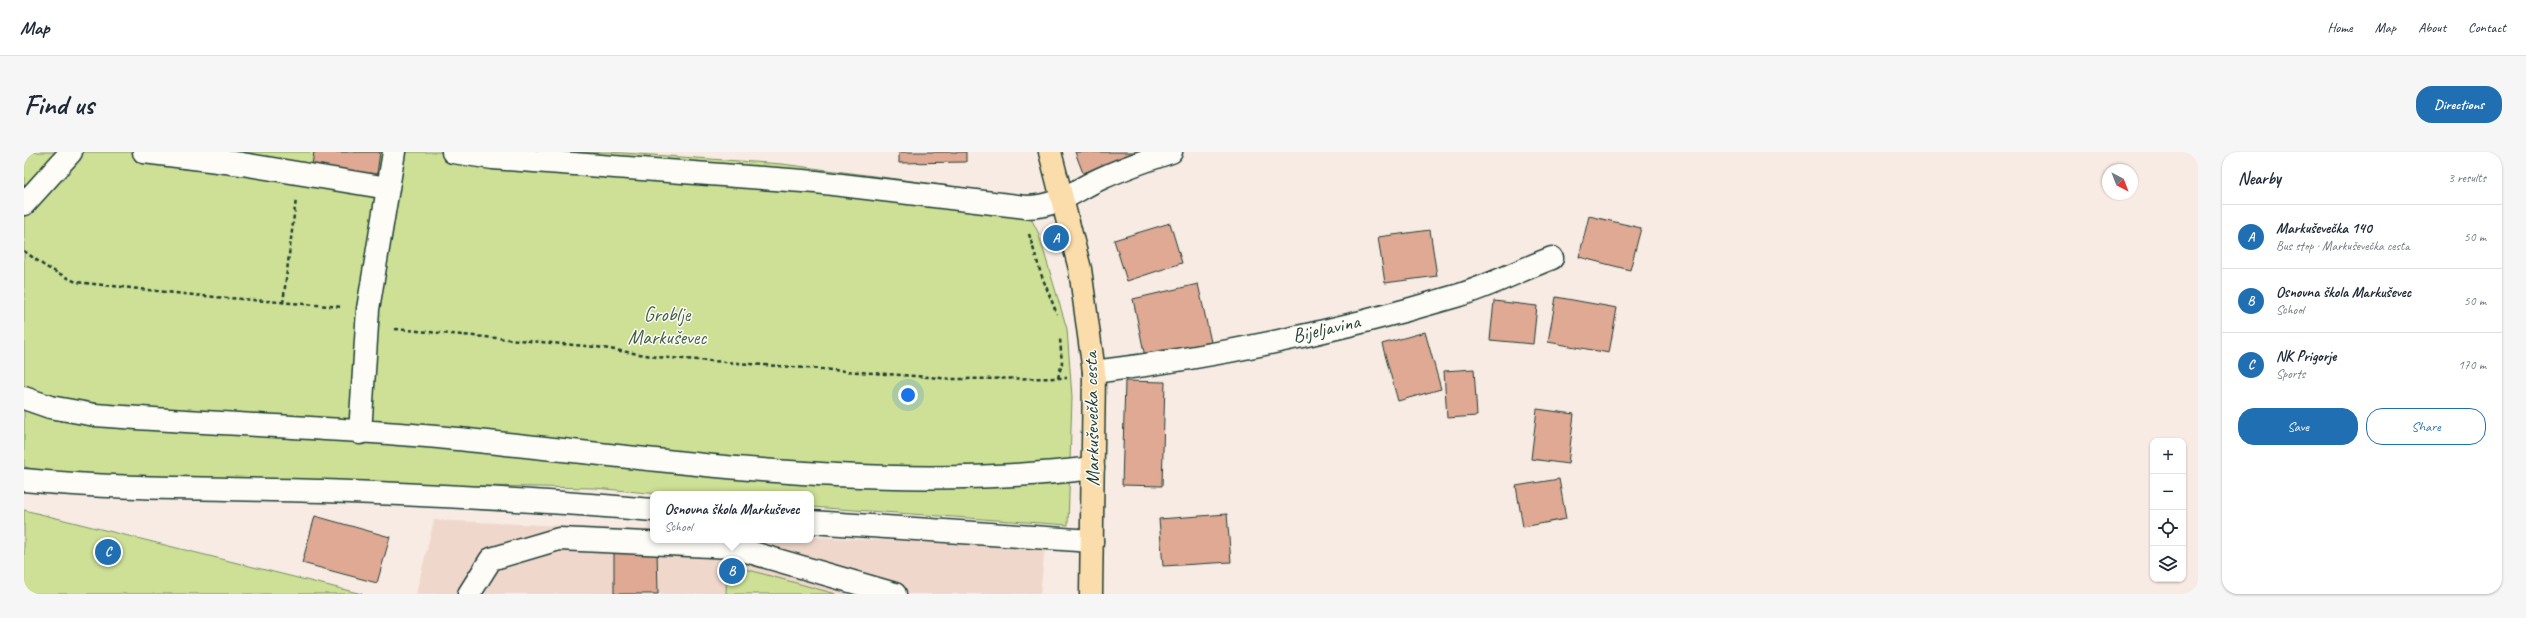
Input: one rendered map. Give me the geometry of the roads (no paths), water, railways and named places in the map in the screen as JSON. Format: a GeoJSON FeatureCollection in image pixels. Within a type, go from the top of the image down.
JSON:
{"type":"FeatureCollection","features":[{"type":"Feature","properties":{"kind":"main road","name":"Markuševečka cesta"},"geometry":{"type":"LineString","coordinates":[[1050,152],[1064,200],[1080,269],[1094,372],[1091,594]]}},
{"type":"Feature","properties":{"kind":"street"},"geometry":{"type":"LineString","coordinates":[[24,204],[71,152]]}},
{"type":"Feature","properties":{"kind":"street"},"geometry":{"type":"LineString","coordinates":[[144,152],[299,173],[388,188]]}},
{"type":"Feature","properties":{"kind":"street"},"geometry":{"type":"LineString","coordinates":[[360,433],[367,318],[394,152]]}},
{"type":"Feature","properties":{"kind":"street"},"geometry":{"type":"LineString","coordinates":[[453,152],[816,182],[1013,206],[1045,206],[1064,200],[1100,178],[1170,152]]}},
{"type":"Feature","properties":{"kind":"street","name":"Bijeljavina"},"geometry":{"type":"LineString","coordinates":[[1094,372],[1164,363],[1335,327],[1457,296],[1552,258]]}},
{"type":"Feature","properties":{"kind":"street"},"geometry":{"type":"LineString","coordinates":[[24,398],[50,406],[95,415],[445,438],[740,469],[842,476],[973,476],[1093,468]]}},
{"type":"Feature","properties":{"kind":"street"},"geometry":{"type":"LineString","coordinates":[[24,480],[93,486],[323,491],[537,500],[650,510]]}},
{"type":"Feature","properties":{"kind":"street"},"geometry":{"type":"LineString","coordinates":[[814,522],[1092,541]]}},
{"type":"Feature","properties":{"kind":"street"},"geometry":{"type":"LineString","coordinates":[[469,594],[491,559],[559,539],[732,547],[896,594]]}},
{"type":"Feature","properties":{"kind":"place","name":"Markuševečka 140"},"geometry":{"type":"Point","coordinates":[1056,238]}},
{"type":"Feature","properties":{"kind":"place","name":"NK Prigorje"},"geometry":{"type":"Point","coordinates":[108,552]}},
{"type":"Feature","properties":{"kind":"place","name":"Osnovna škola Markuševec"},"geometry":{"type":"Point","coordinates":[732,571]}},
{"type":"Feature","properties":{"kind":"park label","name":"Groblje Markuševec"},"geometry":{"type":"Point","coordinates":[667,326]}}]}
